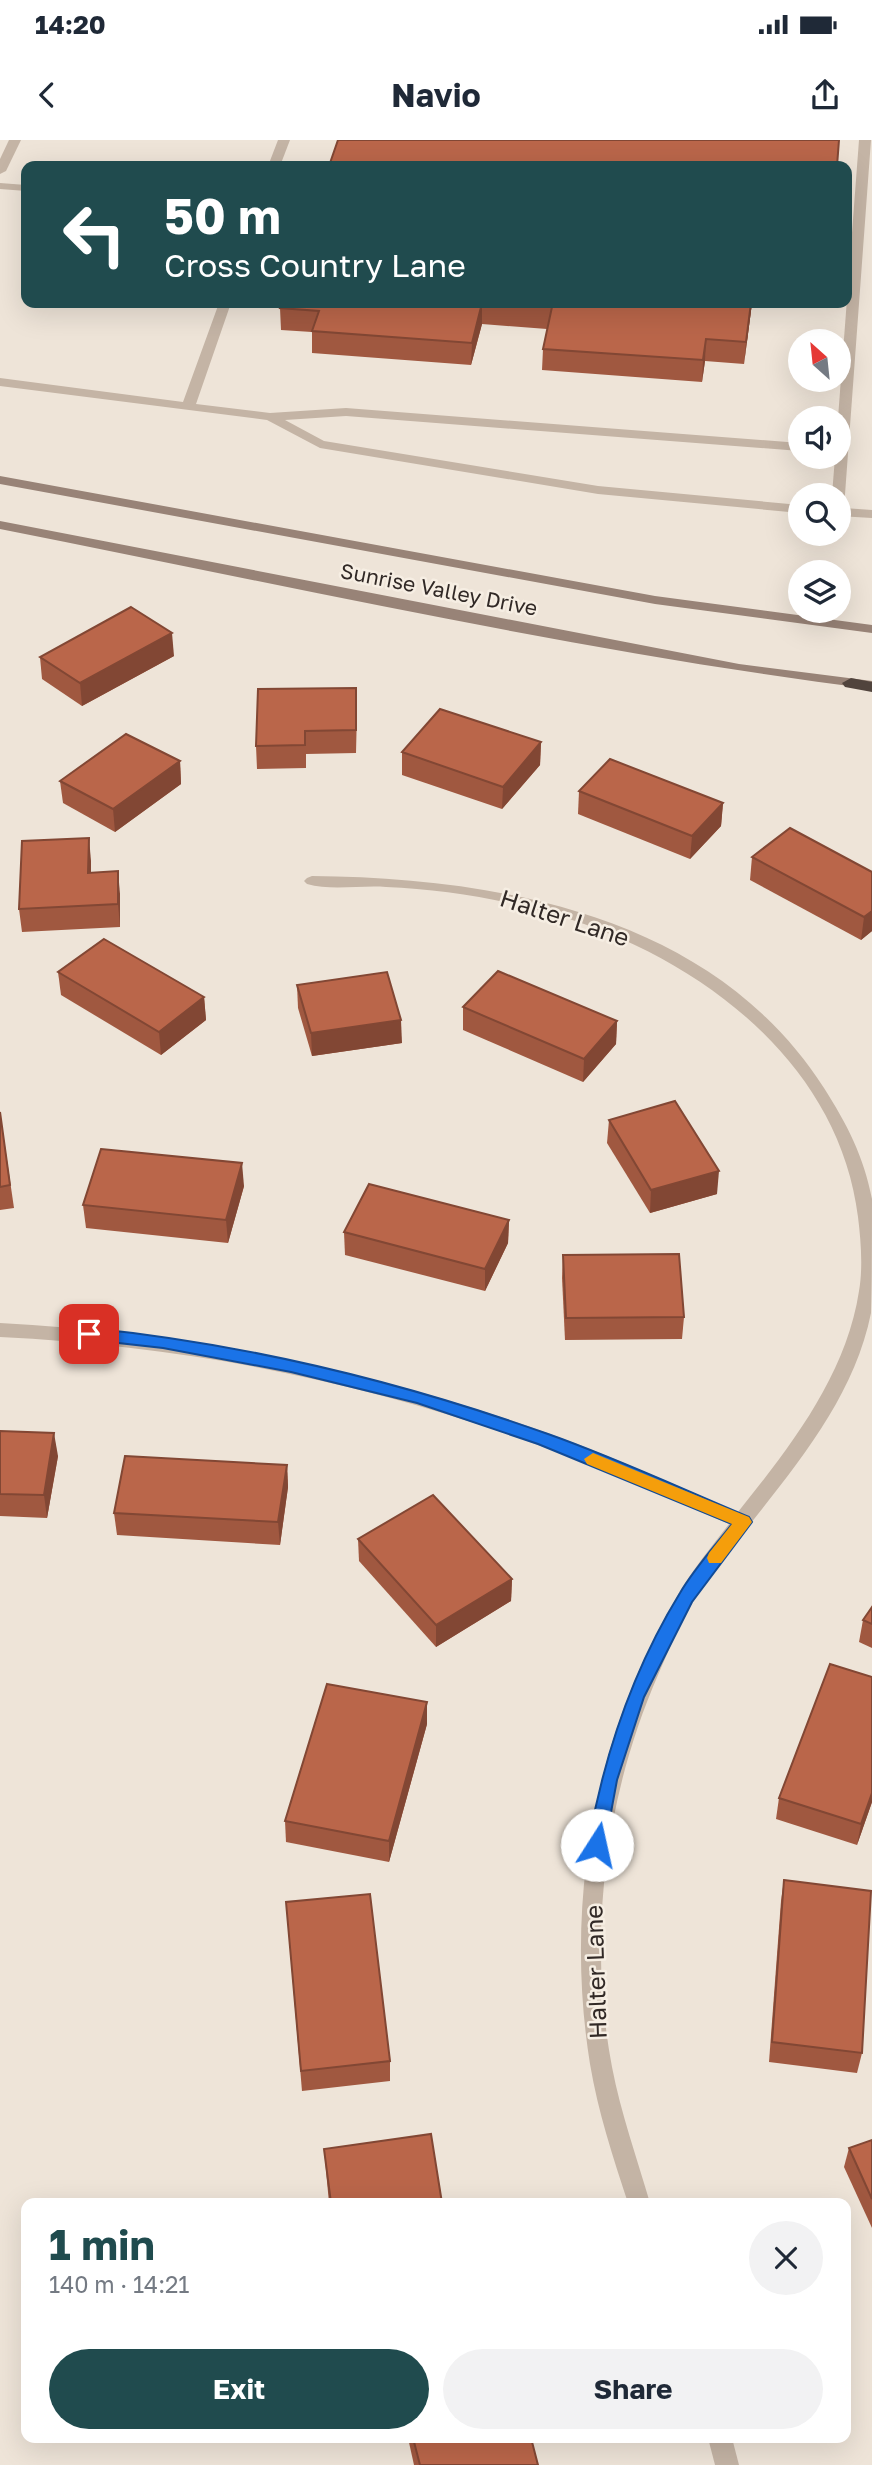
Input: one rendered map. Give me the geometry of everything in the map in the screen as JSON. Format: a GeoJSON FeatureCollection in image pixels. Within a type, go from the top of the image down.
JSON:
{"type":"FeatureCollection","features":[{"type":"Feature","properties":{"kind":"highway"},"geometry":{"type":"LineString","coordinates":[[850,683],[872,686]]}},
{"type":"Feature","properties":{"kind":"main road","name":"Sunrise Valley Drive"},"geometry":{"type":"LineString","coordinates":[[0,481],[655,600],[872,629]]}},
{"type":"Feature","properties":{"kind":"main road","name":"Sunrise Valley Drive"},"geometry":{"type":"LineString","coordinates":[[0,525],[616,645],[850,683]]}},
{"type":"Feature","properties":{"kind":"street"},"geometry":{"type":"LineString","coordinates":[[0,171],[15,140]]}},
{"type":"Feature","properties":{"kind":"street"},"geometry":{"type":"LineString","coordinates":[[276,161],[284,140]]}},
{"type":"Feature","properties":{"kind":"street"},"geometry":{"type":"LineString","coordinates":[[852,306],[865,140]]}},
{"type":"Feature","properties":{"kind":"street"},"geometry":{"type":"LineString","coordinates":[[0,186],[21,188]]}},
{"type":"Feature","properties":{"kind":"street"},"geometry":{"type":"LineString","coordinates":[[858,234],[872,234]]}},
{"type":"Feature","properties":{"kind":"street"},"geometry":{"type":"LineString","coordinates":[[188,407],[223,308]]}},
{"type":"Feature","properties":{"kind":"street"},"geometry":{"type":"LineString","coordinates":[[844,406],[852,308]]}},
{"type":"Feature","properties":{"kind":"street"},"geometry":{"type":"LineString","coordinates":[[0,382],[270,417],[346,412],[788,446]]}},
{"type":"Feature","properties":{"kind":"street"},"geometry":{"type":"LineString","coordinates":[[270,417],[320,444],[623,493],[788,508]]}},
{"type":"Feature","properties":{"kind":"street"},"geometry":{"type":"LineString","coordinates":[[851,512],[872,514]]}},
{"type":"Feature","properties":{"kind":"street","name":"Halter Lane"},"geometry":{"type":"LineString","coordinates":[[312,881],[374,879],[441,884],[530,901],[607,926],[667,954],[721,988],[759,1017],[788,1048],[828,1102],[852,1150],[867,1201],[871,1243],[869,1288],[856,1342],[828,1406],[686,1597],[635,1697],[608,1780],[593,1866],[590,1960],[598,2056],[620,2154],[637,2198]]}},
{"type":"Feature","properties":{"kind":"street"},"geometry":{"type":"LineString","coordinates":[[0,1330],[64,1332],[163,1342],[291,1366],[418,1397],[544,1439],[743,1522]]}},
{"type":"Feature","properties":{"kind":"street"},"geometry":{"type":"LineString","coordinates":[[721,2443],[727,2465]]}},
{"type":"Feature","properties":{"kind":"building"},"geometry":{"type":"Polygon","coordinates":[[[338,140],[839,140],[837,161],[331,161],[338,140]]]}},
{"type":"Feature","properties":{"kind":"building"},"geometry":{"type":"Polygon","coordinates":[[[280,308],[481,308],[472,343],[312,331],[319,311],[280,308]]]}},
{"type":"Feature","properties":{"kind":"building"},"geometry":{"type":"Polygon","coordinates":[[[552,308],[750,308],[746,342],[706,339],[703,360],[543,349],[552,308]]]}},
{"type":"Feature","properties":{"kind":"building"},"geometry":{"type":"Polygon","coordinates":[[[131,607],[172,633],[80,683],[40,657],[131,607]]]}},
{"type":"Feature","properties":{"kind":"building"},"geometry":{"type":"Polygon","coordinates":[[[356,688],[356,730],[305,731],[305,745],[256,746],[258,689],[356,688]]]}},
{"type":"Feature","properties":{"kind":"building"},"geometry":{"type":"Polygon","coordinates":[[[440,709],[541,742],[503,787],[402,752],[440,709]]]}},
{"type":"Feature","properties":{"kind":"building"},"geometry":{"type":"Polygon","coordinates":[[[126,734],[180,761],[113,809],[60,781],[126,734]]]}},
{"type":"Feature","properties":{"kind":"building"},"geometry":{"type":"Polygon","coordinates":[[[610,759],[723,803],[692,836],[579,791],[610,759]]]}},
{"type":"Feature","properties":{"kind":"building"},"geometry":{"type":"Polygon","coordinates":[[[790,828],[872,872],[872,911],[864,917],[752,857],[790,828]]]}},
{"type":"Feature","properties":{"kind":"building"},"geometry":{"type":"Polygon","coordinates":[[[89,838],[88,873],[118,871],[118,904],[19,909],[22,841],[89,838]]]}},
{"type":"Feature","properties":{"kind":"building"},"geometry":{"type":"Polygon","coordinates":[[[104,939],[204,997],[159,1032],[58,972],[104,939]]]}},
{"type":"Feature","properties":{"kind":"building"},"geometry":{"type":"Polygon","coordinates":[[[498,971],[617,1021],[584,1059],[463,1007],[498,971]]]}},
{"type":"Feature","properties":{"kind":"building"},"geometry":{"type":"Polygon","coordinates":[[[387,972],[401,1020],[311,1033],[297,985],[387,972]]]}},
{"type":"Feature","properties":{"kind":"building"},"geometry":{"type":"Polygon","coordinates":[[[675,1101],[719,1171],[651,1190],[609,1120],[675,1101]]]}},
{"type":"Feature","properties":{"kind":"building"},"geometry":{"type":"Polygon","coordinates":[[[0,1112],[10,1185],[0,1187],[0,1112]]]}},
{"type":"Feature","properties":{"kind":"building"},"geometry":{"type":"Polygon","coordinates":[[[101,1149],[242,1163],[226,1220],[83,1205],[101,1149]]]}},
{"type":"Feature","properties":{"kind":"building"},"geometry":{"type":"Polygon","coordinates":[[[369,1184],[509,1220],[485,1269],[344,1232],[369,1184]]]}},
{"type":"Feature","properties":{"kind":"building"},"geometry":{"type":"Polygon","coordinates":[[[679,1254],[684,1317],[566,1318],[563,1255],[679,1254]]]}},
{"type":"Feature","properties":{"kind":"building"},"geometry":{"type":"Polygon","coordinates":[[[0,1431],[54,1433],[44,1495],[0,1494],[0,1431]]]}},
{"type":"Feature","properties":{"kind":"building"},"geometry":{"type":"Polygon","coordinates":[[[125,1456],[287,1465],[278,1522],[114,1513],[125,1456]]]}},
{"type":"Feature","properties":{"kind":"building"},"geometry":{"type":"Polygon","coordinates":[[[433,1495],[512,1579],[436,1625],[358,1539],[433,1495]]]}},
{"type":"Feature","properties":{"kind":"building"},"geometry":{"type":"Polygon","coordinates":[[[872,1607],[872,1624],[863,1620],[872,1607]]]}},
{"type":"Feature","properties":{"kind":"building"},"geometry":{"type":"Polygon","coordinates":[[[830,1664],[872,1677],[872,1793],[861,1824],[779,1798],[830,1664]]]}},
{"type":"Feature","properties":{"kind":"building"},"geometry":{"type":"Polygon","coordinates":[[[327,1684],[427,1702],[389,1841],[285,1821],[327,1684]]]}},
{"type":"Feature","properties":{"kind":"building"},"geometry":{"type":"Polygon","coordinates":[[[784,1880],[871,1891],[862,2053],[772,2042],[784,1880]]]}},
{"type":"Feature","properties":{"kind":"building"},"geometry":{"type":"Polygon","coordinates":[[[370,1894],[390,2061],[301,2071],[286,1902],[370,1894]]]}},
{"type":"Feature","properties":{"kind":"building"},"geometry":{"type":"Polygon","coordinates":[[[431,2134],[441,2198],[330,2198],[324,2149],[431,2134]]]}},
{"type":"Feature","properties":{"kind":"building"},"geometry":{"type":"Polygon","coordinates":[[[872,2140],[872,2199],[849,2148],[872,2140]]]}},
{"type":"Feature","properties":{"kind":"building"},"geometry":{"type":"Polygon","coordinates":[[[414,2443],[532,2443],[538,2465],[420,2465],[414,2443]]]}},
{"type":"Feature","properties":{"kind":"slow traffic"},"geometry":{"type":"LineString","coordinates":[[593,1459],[743,1522],[715,1558]]}},
{"type":"Feature","properties":{"kind":"route"},"geometry":{"type":"LineString","coordinates":[[89,1334],[163,1342],[291,1366],[418,1397],[544,1439],[743,1522],[686,1597],[635,1697],[608,1780],[597,1845]]}}]}
